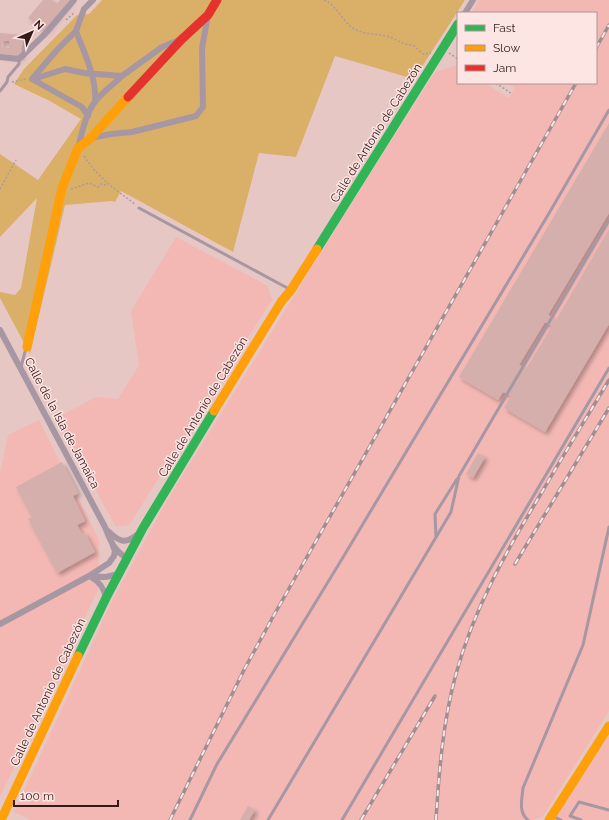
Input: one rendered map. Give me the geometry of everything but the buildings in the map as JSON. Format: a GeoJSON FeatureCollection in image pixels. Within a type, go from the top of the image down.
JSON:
{"type":"FeatureCollection","features":[{"type":"Feature","properties":{"kind":"street"},"geometry":{"type":"LineString","coordinates":[[0,56],[19,59],[44,35],[74,0]]}},
{"type":"Feature","properties":{"kind":"street"},"geometry":{"type":"LineString","coordinates":[[32,79],[76,31],[84,10],[93,0]]}},
{"type":"Feature","properties":{"kind":"street"},"geometry":{"type":"LineString","coordinates":[[78,148],[91,138],[181,40],[208,15],[217,0]]}},
{"type":"Feature","properties":{"kind":"street"},"geometry":{"type":"LineString","coordinates":[[466,12],[473,0]]}},
{"type":"Feature","properties":{"kind":"street"},"geometry":{"type":"LineString","coordinates":[[91,138],[132,132],[196,116],[203,107],[202,48],[208,15]]}},
{"type":"Feature","properties":{"kind":"street","name":"Calle de Antonio de Cabezón"},"geometry":{"type":"LineString","coordinates":[[1,820],[106,598],[141,531],[281,302],[291,290],[457,26]]}},
{"type":"Feature","properties":{"kind":"street"},"geometry":{"type":"LineString","coordinates":[[27,347],[62,188],[78,148],[83,128],[95,102],[96,94],[94,81],[76,31]]}},
{"type":"Feature","properties":{"kind":"street"},"geometry":{"type":"LineString","coordinates":[[95,102],[122,76],[162,48],[181,40]]}},
{"type":"Feature","properties":{"kind":"street"},"geometry":{"type":"LineString","coordinates":[[32,79],[65,69],[91,74],[122,76]]}},
{"type":"Feature","properties":{"kind":"street"},"geometry":{"type":"LineString","coordinates":[[32,79],[82,106],[88,116]]}},
{"type":"Feature","properties":{"kind":"street","name":"Calle de la Isla de Jamaica"},"geometry":{"type":"LineString","coordinates":[[0,330],[105,527],[112,544],[121,555],[127,558]]}},
{"type":"Feature","properties":{"kind":"street","name":"Calle de la Isla de Jamaica"},"geometry":{"type":"LineString","coordinates":[[105,527],[113,536],[123,541],[128,540],[141,531]]}},
{"type":"Feature","properties":{"kind":"street"},"geometry":{"type":"LineString","coordinates":[[0,624],[90,576],[112,560],[115,552],[112,544]]}},
{"type":"Feature","properties":{"kind":"street"},"geometry":{"type":"LineString","coordinates":[[90,576],[106,577],[118,574]]}},
{"type":"Feature","properties":{"kind":"street"},"geometry":{"type":"LineString","coordinates":[[90,576],[101,584],[106,598]]}},
{"type":"Feature","properties":{"kind":"street"},"geometry":{"type":"LineString","coordinates":[[550,818],[609,726]]}},
{"type":"Feature","properties":{"kind":"lane"},"geometry":{"type":"LineString","coordinates":[[0,91],[8,76],[18,64],[19,59]]}},
{"type":"Feature","properties":{"kind":"lane"},"geometry":{"type":"LineString","coordinates":[[190,820],[217,764],[342,559],[548,215],[609,110]]}},
{"type":"Feature","properties":{"kind":"lane"},"geometry":{"type":"LineString","coordinates":[[139,208],[291,290]]}},
{"type":"Feature","properties":{"kind":"lane"},"geometry":{"type":"LineString","coordinates":[[436,537],[435,514],[459,476],[609,220]]}},
{"type":"Feature","properties":{"kind":"lane"},"geometry":{"type":"LineString","coordinates":[[21,369],[27,347]]}},
{"type":"Feature","properties":{"kind":"lane"},"geometry":{"type":"LineString","coordinates":[[342,820],[609,368]]}},
{"type":"Feature","properties":{"kind":"lane"},"geometry":{"type":"LineString","coordinates":[[268,820],[451,512],[459,476]]}},
{"type":"Feature","properties":{"kind":"lane"},"geometry":{"type":"LineString","coordinates":[[528,820],[525,818],[521,807],[523,788],[583,645],[609,527]]}},
{"type":"Feature","properties":{"kind":"lane"},"geometry":{"type":"LineString","coordinates":[[568,820],[579,802],[609,810]]}},
{"type":"Feature","properties":{"kind":"lane"},"geometry":{"type":"LineString","coordinates":[[570,816],[581,820]]}},
{"type":"Feature","properties":{"kind":"lane"},"geometry":{"type":"LineString","coordinates":[[550,818],[561,820]]}},
{"type":"Feature","properties":{"kind":"path"},"geometry":{"type":"LineString","coordinates":[[324,0],[335,8],[352,27],[367,34],[388,36],[408,45],[413,45],[423,54],[430,52],[434,54]]}},
{"type":"Feature","properties":{"kind":"path"},"geometry":{"type":"LineString","coordinates":[[55,23],[59,26],[78,10],[84,10]]}},
{"type":"Feature","properties":{"kind":"path"},"geometry":{"type":"LineString","coordinates":[[443,49],[457,57]]}},
{"type":"Feature","properties":{"kind":"path"},"geometry":{"type":"LineString","coordinates":[[6,82],[32,79]]}},
{"type":"Feature","properties":{"kind":"path"},"geometry":{"type":"LineString","coordinates":[[497,84],[512,94]]}},
{"type":"Feature","properties":{"kind":"path"},"geometry":{"type":"LineString","coordinates":[[78,148],[95,172],[108,185],[139,208]]}},
{"type":"Feature","properties":{"kind":"path"},"geometry":{"type":"LineString","coordinates":[[0,189],[16,160]]}},
{"type":"Feature","properties":{"kind":"path"},"geometry":{"type":"LineString","coordinates":[[62,188],[69,190],[89,183],[98,187],[101,184],[108,185]]}},
{"type":"Feature","properties":{"kind":"shaded area"},"geometry":{"type":"Polygon","coordinates":[[[102,0],[465,0],[414,79],[335,56],[296,157],[259,153],[233,252],[121,191],[115,202],[65,205],[30,354],[0,298],[0,292],[15,295],[21,288],[37,198],[0,237],[0,154],[38,180],[81,119],[48,100],[14,84],[24,69],[77,15],[89,14],[102,0]]]}},
{"type":"Feature","properties":{"kind":"shaded area"},"geometry":{"type":"Polygon","coordinates":[[[479,0],[609,0],[609,711],[543,816],[533,820],[31,820],[14,812],[112,601],[166,502],[435,72],[457,65],[457,84],[487,84],[509,98],[515,88],[509,84],[597,84],[597,12],[472,12],[479,0]]]}},
{"type":"Feature","properties":{"kind":"shaded area"},"geometry":{"type":"Polygon","coordinates":[[[176,237],[268,286],[272,300],[129,525],[116,527],[56,418],[96,397],[118,399],[139,365],[131,311],[176,237]]]}},
{"type":"Feature","properties":{"kind":"shaded area"},"geometry":{"type":"Polygon","coordinates":[[[39,420],[99,540],[98,590],[0,797],[0,473],[8,435],[39,420]]]}},
{"type":"Feature","properties":{"kind":"shaded area"},"geometry":{"type":"Polygon","coordinates":[[[609,736],[609,820],[554,820],[574,787],[609,736]]]}},
{"type":"Feature","properties":{"kind":"railway"},"geometry":{"type":"LineString","coordinates":[[597,46],[609,25]]}},
{"type":"Feature","properties":{"kind":"railway"},"geometry":{"type":"LineString","coordinates":[[170,820],[245,668],[274,615],[575,84]]}},
{"type":"Feature","properties":{"kind":"railway"},"geometry":{"type":"LineString","coordinates":[[436,820],[440,765],[448,710],[456,674],[472,626],[493,580],[516,536],[609,380]]}},
{"type":"Feature","properties":{"kind":"railway"},"geometry":{"type":"LineString","coordinates":[[515,564],[609,408]]}},
{"type":"Feature","properties":{"kind":"railway"},"geometry":{"type":"LineString","coordinates":[[361,820],[435,696]]}},
{"type":"Feature","properties":{"kind":"traffic: fast"},"geometry":{"type":"LineString","coordinates":[[317,249],[457,26]]}},
{"type":"Feature","properties":{"kind":"traffic: fast"},"geometry":{"type":"LineString","coordinates":[[78,656],[106,598],[143,528],[214,411]]}},
{"type":"Feature","properties":{"kind":"traffic: slow"},"geometry":{"type":"LineString","coordinates":[[27,347],[62,188],[78,148],[91,138],[128,97]]}},
{"type":"Feature","properties":{"kind":"traffic: slow"},"geometry":{"type":"LineString","coordinates":[[214,411],[281,302],[291,290],[317,249]]}},
{"type":"Feature","properties":{"kind":"traffic: slow"},"geometry":{"type":"LineString","coordinates":[[1,820],[78,656]]}},
{"type":"Feature","properties":{"kind":"traffic: slow"},"geometry":{"type":"LineString","coordinates":[[549,820],[609,726]]}},
{"type":"Feature","properties":{"kind":"traffic: jam"},"geometry":{"type":"LineString","coordinates":[[128,97],[181,40],[208,15],[217,0]]}}]}
